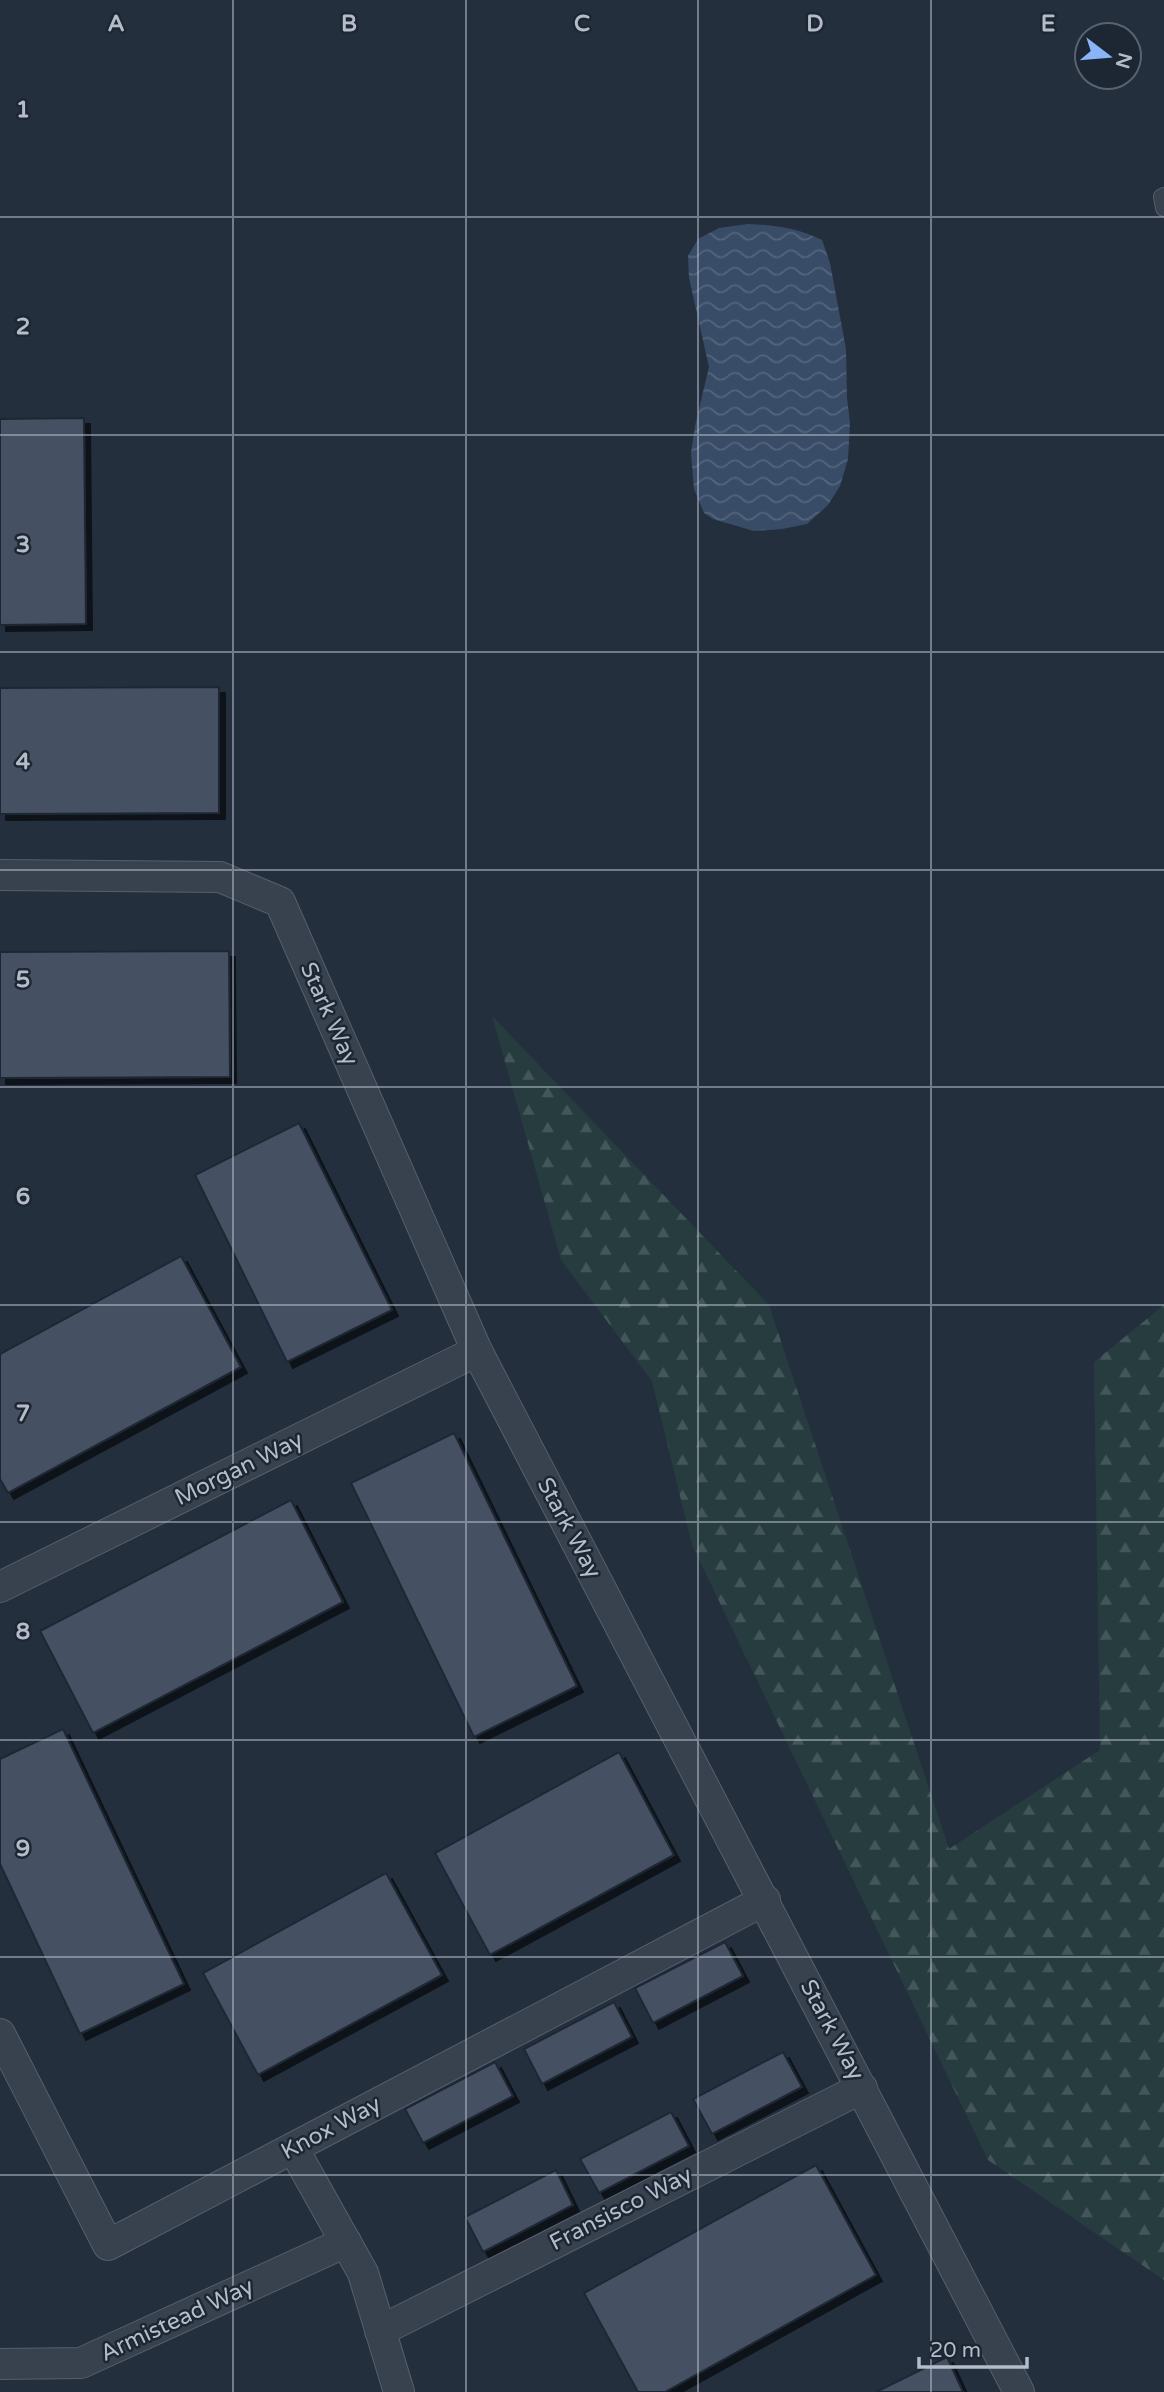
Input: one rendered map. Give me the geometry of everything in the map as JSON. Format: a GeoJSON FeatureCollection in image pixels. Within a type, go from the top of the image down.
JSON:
{"type":"FeatureCollection","features":[{"type":"Feature","properties":{"kind":"street","name":"Stark Way"},"geometry":{"type":"LineString","coordinates":[[0,876],[220,877],[280,902],[477,1351],[1019,2392]]}},
{"type":"Feature","properties":{"kind":"street","name":"Morgan Way"},"geometry":{"type":"LineString","coordinates":[[0,1587],[477,1351]]}},
{"type":"Feature","properties":{"kind":"street","name":"Knox Way"},"geometry":{"type":"LineString","coordinates":[[0,2034],[108,2245],[765,1900]]}},
{"type":"Feature","properties":{"kind":"street","name":"Fransisco Way"},"geometry":{"type":"LineString","coordinates":[[380,2331],[862,2088]]}},
{"type":"Feature","properties":{"kind":"street"},"geometry":{"type":"LineString","coordinates":[[293,2148],[363,2273],[399,2392]]}},
{"type":"Feature","properties":{"kind":"street","name":"Armistead Way"},"geometry":{"type":"LineString","coordinates":[[0,2364],[81,2363],[346,2242]]}},
{"type":"Feature","properties":{"kind":"lane"},"geometry":{"type":"LineString","coordinates":[[1164,197],[1164,208]]}},
{"type":"Feature","properties":{"kind":"green space"},"geometry":{"type":"Polygon","coordinates":[[[492,1016],[769,1305],[949,1849],[1100,1750],[1094,1362],[1164,1305],[1164,2280],[988,2160],[692,1545],[652,1381],[561,1260],[492,1016]]]}},
{"type":"Feature","properties":{"kind":"water"},"geometry":{"type":"Polygon","coordinates":[[[748,224],[786,228],[822,240],[830,263],[846,349],[850,423],[848,459],[840,486],[828,505],[807,524],[754,531],[713,519],[704,513],[694,489],[691,453],[709,367],[689,278],[688,256],[698,239],[719,228],[748,224]]]}},
{"type":"Feature","properties":{"kind":"building"},"geometry":{"type":"Polygon","coordinates":[[[84,418],[86,624],[0,625],[0,419],[84,418]]]}},
{"type":"Feature","properties":{"kind":"building"},"geometry":{"type":"Polygon","coordinates":[[[219,687],[219,813],[0,814],[0,688],[219,687]]]}},
{"type":"Feature","properties":{"kind":"building"},"geometry":{"type":"Polygon","coordinates":[[[229,951],[230,1077],[0,1078],[0,952],[229,951]]]}},
{"type":"Feature","properties":{"kind":"building"},"geometry":{"type":"Polygon","coordinates":[[[299,1123],[392,1310],[287,1362],[195,1175],[299,1123]]]}},
{"type":"Feature","properties":{"kind":"building"},"geometry":{"type":"Polygon","coordinates":[[[181,1256],[241,1367],[8,1493],[0,1479],[0,1354],[181,1256]]]}},
{"type":"Feature","properties":{"kind":"building"},"geometry":{"type":"Polygon","coordinates":[[[454,1433],[577,1686],[474,1737],[351,1483],[454,1433]]]}},
{"type":"Feature","properties":{"kind":"building"},"geometry":{"type":"Polygon","coordinates":[[[291,1500],[343,1602],[93,1733],[40,1631],[291,1500]]]}},
{"type":"Feature","properties":{"kind":"building"},"geometry":{"type":"Polygon","coordinates":[[[63,1729],[184,1984],[80,2034],[0,1864],[0,1759],[63,1729]]]}},
{"type":"Feature","properties":{"kind":"building"},"geometry":{"type":"Polygon","coordinates":[[[619,1752],[674,1855],[490,1955],[435,1853],[619,1752]]]}},
{"type":"Feature","properties":{"kind":"building"},"geometry":{"type":"Polygon","coordinates":[[[386,1873],[442,1975],[258,2075],[203,1973],[386,1873]]]}},
{"type":"Feature","properties":{"kind":"building"},"geometry":{"type":"Polygon","coordinates":[[[725,1942],[743,1976],[653,2023],[635,1988],[725,1942]]]}},
{"type":"Feature","properties":{"kind":"building"},"geometry":{"type":"Polygon","coordinates":[[[614,2002],[632,2037],[542,2084],[524,2049],[614,2002]]]}},
{"type":"Feature","properties":{"kind":"building"},"geometry":{"type":"Polygon","coordinates":[[[783,2052],[802,2087],[712,2134],[693,2099],[783,2052]]]}},
{"type":"Feature","properties":{"kind":"building"},"geometry":{"type":"Polygon","coordinates":[[[495,2062],[513,2096],[423,2143],[405,2109],[495,2062]]]}},
{"type":"Feature","properties":{"kind":"building"},"geometry":{"type":"Polygon","coordinates":[[[671,2112],[689,2146],[599,2193],[580,2159],[671,2112]]]}},
{"type":"Feature","properties":{"kind":"building"},"geometry":{"type":"Polygon","coordinates":[[[816,2165],[876,2275],[665,2392],[638,2392],[584,2293],[816,2165]]]}},
{"type":"Feature","properties":{"kind":"building"},"geometry":{"type":"Polygon","coordinates":[[[556,2170],[573,2205],[483,2252],[465,2217],[556,2170]]]}},
{"type":"Feature","properties":{"kind":"building"},"geometry":{"type":"Polygon","coordinates":[[[947,2357],[963,2392],[876,2392],[947,2357]]]}}]}
